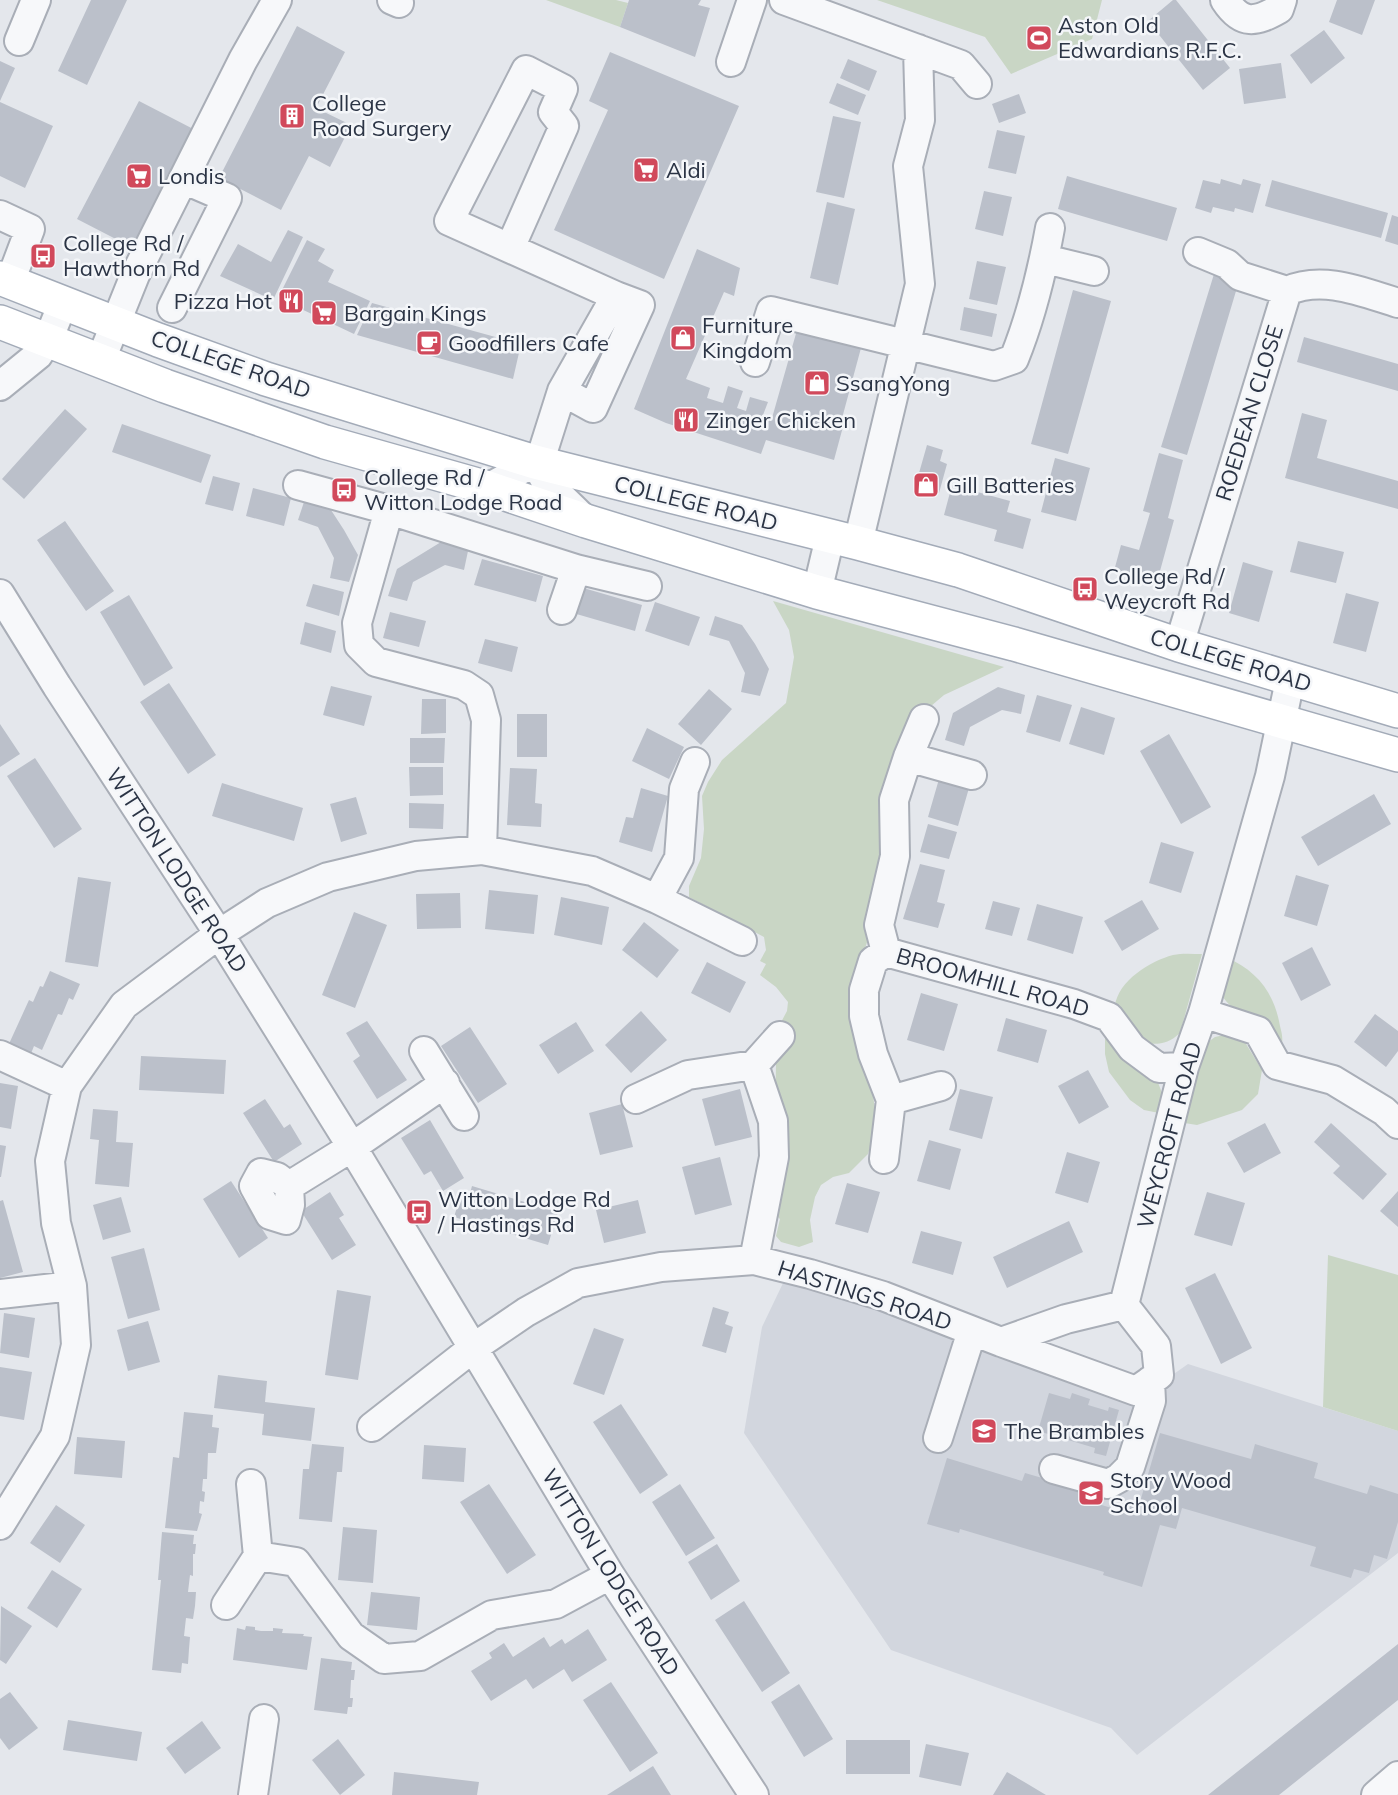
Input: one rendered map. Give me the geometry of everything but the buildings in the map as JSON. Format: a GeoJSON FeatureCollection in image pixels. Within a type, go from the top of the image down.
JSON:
{"type":"FeatureCollection","features":[{"type":"Feature","properties":{"kind":"main road","name":"COLLEGE ROAD"},"geometry":{"type":"LineString","coordinates":[[5,280],[266,379],[536,462],[958,570],[1179,645],[1398,711]]}},
{"type":"Feature","properties":{"kind":"main road","name":"COLLEGE ROAD"},"geometry":{"type":"LineString","coordinates":[[0,322],[100,362],[325,442],[489,488],[586,521],[817,592],[1014,644],[1398,755]]}},
{"type":"Feature","properties":{"kind":"street"},"geometry":{"type":"LineString","coordinates":[[19,41],[36,0]]}},
{"type":"Feature","properties":{"kind":"street"},"geometry":{"type":"LineString","coordinates":[[100,362],[135,275],[243,60],[277,0]]}},
{"type":"Feature","properties":{"kind":"street"},"geometry":{"type":"LineString","coordinates":[[731,62],[752,0]]}},
{"type":"Feature","properties":{"kind":"street"},"geometry":{"type":"LineString","coordinates":[[784,0],[961,65],[977,84]]}},
{"type":"Feature","properties":{"kind":"street"},"geometry":{"type":"LineString","coordinates":[[1225,0],[1233,12],[1249,20],[1260,20],[1279,9],[1282,0]]}},
{"type":"Feature","properties":{"kind":"street"},"geometry":{"type":"LineString","coordinates":[[817,592],[844,540],[906,346],[920,284],[908,166],[920,120],[918,49]]}},
{"type":"Feature","properties":{"kind":"street"},"geometry":{"type":"LineString","coordinates":[[489,488],[536,462],[543,451],[562,391],[616,296],[510,249],[448,220],[526,70],[563,89],[553,112],[564,126],[510,249]]}},
{"type":"Feature","properties":{"kind":"street"},"geometry":{"type":"LineString","coordinates":[[172,308],[227,198],[183,179]]}},
{"type":"Feature","properties":{"kind":"street"},"geometry":{"type":"LineString","coordinates":[[0,215],[30,229],[5,280]]}},
{"type":"Feature","properties":{"kind":"street"},"geometry":{"type":"LineString","coordinates":[[755,362],[771,311],[994,366],[1014,359],[1024,333],[1050,228]]}},
{"type":"Feature","properties":{"kind":"street"},"geometry":{"type":"LineString","coordinates":[[1198,252],[1227,264],[1240,276],[1287,291],[1301,285],[1327,284],[1398,303]]}},
{"type":"Feature","properties":{"kind":"street"},"geometry":{"type":"LineString","coordinates":[[1044,259],[1094,271]]}},
{"type":"Feature","properties":{"kind":"street","name":"ROEDEAN CLOSE"},"geometry":{"type":"LineString","coordinates":[[1179,645],[1287,291]]}},
{"type":"Feature","properties":{"kind":"street"},"geometry":{"type":"LineString","coordinates":[[0,386],[38,355],[48,340],[63,303]]}},
{"type":"Feature","properties":{"kind":"street"},"geometry":{"type":"LineString","coordinates":[[536,462],[546,482],[586,521]]}},
{"type":"Feature","properties":{"kind":"street"},"geometry":{"type":"LineString","coordinates":[[298,485],[389,510],[576,570],[647,586]]}},
{"type":"Feature","properties":{"kind":"street"},"geometry":{"type":"LineString","coordinates":[[389,510],[357,623],[359,645],[376,662],[464,685],[479,695],[486,720],[482,850]]}},
{"type":"Feature","properties":{"kind":"street"},"geometry":{"type":"LineString","coordinates":[[562,610],[576,570]]}},
{"type":"Feature","properties":{"kind":"street","name":"WITTON LODGE ROAD"},"geometry":{"type":"LineString","coordinates":[[0,594],[219,934],[352,1147],[610,1575],[752,1794]]}},
{"type":"Feature","properties":{"kind":"street","name":"WEYCROFT ROAD"},"geometry":{"type":"LineString","coordinates":[[1124,1305],[1184,1067],[1203,1013],[1270,776],[1290,680]]}},
{"type":"Feature","properties":{"kind":"street"},"geometry":{"type":"LineString","coordinates":[[884,1159],[891,1100],[873,1054],[864,1016],[864,990],[873,962],[886,951],[879,925],[895,856],[894,800],[908,757],[924,719]]}},
{"type":"Feature","properties":{"kind":"street"},"geometry":{"type":"LineString","coordinates":[[908,757],[972,775]]}},
{"type":"Feature","properties":{"kind":"street"},"geometry":{"type":"LineString","coordinates":[[657,899],[679,858],[684,789],[695,762]]}},
{"type":"Feature","properties":{"kind":"street"},"geometry":{"type":"LineString","coordinates":[[0,1525],[55,1436],[76,1346],[72,1286],[56,1223],[51,1161],[67,1086],[124,1005],[219,934],[267,903],[328,877],[416,856],[482,850],[592,871],[657,899],[742,941]]}},
{"type":"Feature","properties":{"kind":"street","name":"BROOMHILL ROAD"},"geometry":{"type":"LineString","coordinates":[[886,951],[1074,1004],[1109,1017],[1132,1048],[1159,1068],[1184,1067]]}},
{"type":"Feature","properties":{"kind":"street"},"geometry":{"type":"LineString","coordinates":[[1203,1013],[1258,1031],[1277,1065],[1333,1080],[1393,1110]]}},
{"type":"Feature","properties":{"kind":"street"},"geometry":{"type":"LineString","coordinates":[[636,1099],[688,1075],[754,1065],[780,1036]]}},
{"type":"Feature","properties":{"kind":"street"},"geometry":{"type":"LineString","coordinates":[[424,1052],[464,1116]]}},
{"type":"Feature","properties":{"kind":"street"},"geometry":{"type":"LineString","coordinates":[[0,1055],[67,1086]]}},
{"type":"Feature","properties":{"kind":"street"},"geometry":{"type":"LineString","coordinates":[[754,1065],[773,1121],[774,1157],[754,1260]]}},
{"type":"Feature","properties":{"kind":"street"},"geometry":{"type":"LineString","coordinates":[[289,1186],[352,1147],[445,1083]]}},
{"type":"Feature","properties":{"kind":"street"},"geometry":{"type":"LineString","coordinates":[[891,1100],[941,1086]]}},
{"type":"Feature","properties":{"kind":"street","name":"HASTINGS ROAD"},"geometry":{"type":"LineString","coordinates":[[473,1348],[526,1312],[578,1283],[661,1267],[754,1260],[883,1296],[1001,1342]]}},
{"type":"Feature","properties":{"kind":"street"},"geometry":{"type":"LineString","coordinates":[[0,1294],[72,1286]]}},
{"type":"Feature","properties":{"kind":"street"},"geometry":{"type":"LineString","coordinates":[[1124,1305],[1156,1346],[1159,1375],[1136,1391],[1001,1342],[1066,1319],[1124,1305]]}},
{"type":"Feature","properties":{"kind":"street"},"geometry":{"type":"LineString","coordinates":[[938,1438],[972,1331]]}},
{"type":"Feature","properties":{"kind":"street"},"geometry":{"type":"LineString","coordinates":[[372,1427],[473,1348]]}},
{"type":"Feature","properties":{"kind":"street"},"geometry":{"type":"LineString","coordinates":[[1054,1469],[1108,1484],[1119,1478],[1130,1467],[1151,1401],[1150,1381]]}},
{"type":"Feature","properties":{"kind":"street"},"geometry":{"type":"LineString","coordinates":[[226,1605],[258,1556],[251,1484]]}},
{"type":"Feature","properties":{"kind":"street"},"geometry":{"type":"LineString","coordinates":[[258,1556],[296,1562],[351,1636],[384,1659],[420,1656],[492,1615],[556,1604],[610,1575]]}},
{"type":"Feature","properties":{"kind":"street"},"geometry":{"type":"LineString","coordinates":[[253,1795],[264,1719]]}},
{"type":"Feature","properties":{"kind":"street"},"geometry":{"type":"LineString","coordinates":[[1376,1795],[1398,1776]]}},
{"type":"Feature","properties":{"kind":"shaded area","name":"Story Wood School"},"geometry":{"type":"Polygon","coordinates":[[[784,1281],[881,1309],[1141,1397],[1188,1364],[1398,1431],[1398,1553],[1137,1755],[1111,1728],[891,1650],[744,1433],[762,1327],[784,1281]]]}},
{"type":"Feature","properties":{"kind":"green space"},"geometry":{"type":"Polygon","coordinates":[[[546,0],[616,0],[628,3],[620,27],[546,0]]]}},
{"type":"Feature","properties":{"kind":"green space","name":"Aston Old Edwardians R.F.C."},"geometry":{"type":"Polygon","coordinates":[[[877,0],[1102,0],[1092,39],[1011,74],[985,37],[877,0]]]}},
{"type":"Feature","properties":{"kind":"green space"},"geometry":{"type":"Polygon","coordinates":[[[773,601],[1004,667],[944,695],[911,723],[870,933],[857,973],[877,1125],[868,1154],[849,1173],[833,1177],[821,1185],[815,1197],[810,1220],[813,1242],[799,1247],[781,1242],[776,1236],[780,1219],[774,1213],[776,1063],[786,1047],[778,1028],[787,1011],[788,1002],[776,987],[760,975],[766,964],[760,961],[766,950],[764,937],[689,897],[689,886],[701,858],[704,829],[702,796],[708,782],[722,760],[786,703],[794,657],[789,630],[773,601]]]}},
{"type":"Feature","properties":{"kind":"green space"},"geometry":{"type":"Polygon","coordinates":[[[1180,954],[1202,954],[1180,1033],[1163,1043],[1143,1043],[1134,1033],[1128,1017],[1115,1006],[1122,988],[1136,973],[1164,958],[1180,954]]]}},
{"type":"Feature","properties":{"kind":"green space"},"geometry":{"type":"Polygon","coordinates":[[[1226,957],[1247,969],[1268,993],[1277,1014],[1281,1032],[1280,1049],[1262,1021],[1248,1012],[1235,1008],[1224,999],[1220,992],[1226,957]]]}},
{"type":"Feature","properties":{"kind":"green space"},"geometry":{"type":"Polygon","coordinates":[[[1105,1029],[1157,1080],[1162,1093],[1159,1113],[1144,1110],[1130,1100],[1109,1072],[1105,1054],[1105,1029]]]}},
{"type":"Feature","properties":{"kind":"green space"},"geometry":{"type":"Polygon","coordinates":[[[1229,1034],[1243,1039],[1262,1070],[1258,1094],[1242,1110],[1197,1125],[1178,1122],[1204,1045],[1215,1037],[1229,1034]]]}},
{"type":"Feature","properties":{"kind":"green space"},"geometry":{"type":"Polygon","coordinates":[[[1328,1255],[1398,1275],[1398,1431],[1323,1407],[1328,1255]]]}},
{"type":"Feature","properties":{"kind":"place","name":"Aston Old Edwardians R.F.C."},"geometry":{"type":"Point","coordinates":[1039,38]}},
{"type":"Feature","properties":{"kind":"place","name":"College Road Surgery"},"geometry":{"type":"Point","coordinates":[292,116]}},
{"type":"Feature","properties":{"kind":"place","name":"Aldi"},"geometry":{"type":"Point","coordinates":[646,170]}},
{"type":"Feature","properties":{"kind":"place","name":"Londis"},"geometry":{"type":"Point","coordinates":[139,176]}},
{"type":"Feature","properties":{"kind":"place","name":"College Rd / Hawthorn Rd"},"geometry":{"type":"Point","coordinates":[43,256]}},
{"type":"Feature","properties":{"kind":"place","name":"Pizza Hot"},"geometry":{"type":"Point","coordinates":[291,301]}},
{"type":"Feature","properties":{"kind":"place","name":"Bargain Kings"},"geometry":{"type":"Point","coordinates":[324,313]}},
{"type":"Feature","properties":{"kind":"place","name":"Furniture Kingdom"},"geometry":{"type":"Point","coordinates":[683,338]}},
{"type":"Feature","properties":{"kind":"place","name":"Goodfillers Cafe"},"geometry":{"type":"Point","coordinates":[429,343]}},
{"type":"Feature","properties":{"kind":"place","name":"SsangYong"},"geometry":{"type":"Point","coordinates":[817,383]}},
{"type":"Feature","properties":{"kind":"place","name":"Zinger Chicken"},"geometry":{"type":"Point","coordinates":[686,420]}},
{"type":"Feature","properties":{"kind":"place","name":"Gill Batteries"},"geometry":{"type":"Point","coordinates":[926,485]}},
{"type":"Feature","properties":{"kind":"place","name":"College Rd / Witton Lodge Road"},"geometry":{"type":"Point","coordinates":[344,490]}},
{"type":"Feature","properties":{"kind":"place","name":"College Rd / Weycroft Rd"},"geometry":{"type":"Point","coordinates":[1085,589]}},
{"type":"Feature","properties":{"kind":"place","name":"Witton Lodge Rd / Hastings Rd"},"geometry":{"type":"Point","coordinates":[419,1212]}},
{"type":"Feature","properties":{"kind":"place","name":"The Brambles"},"geometry":{"type":"Point","coordinates":[984,1431]}},
{"type":"Feature","properties":{"kind":"place","name":"Story Wood School"},"geometry":{"type":"Point","coordinates":[1091,1493]}}]}
